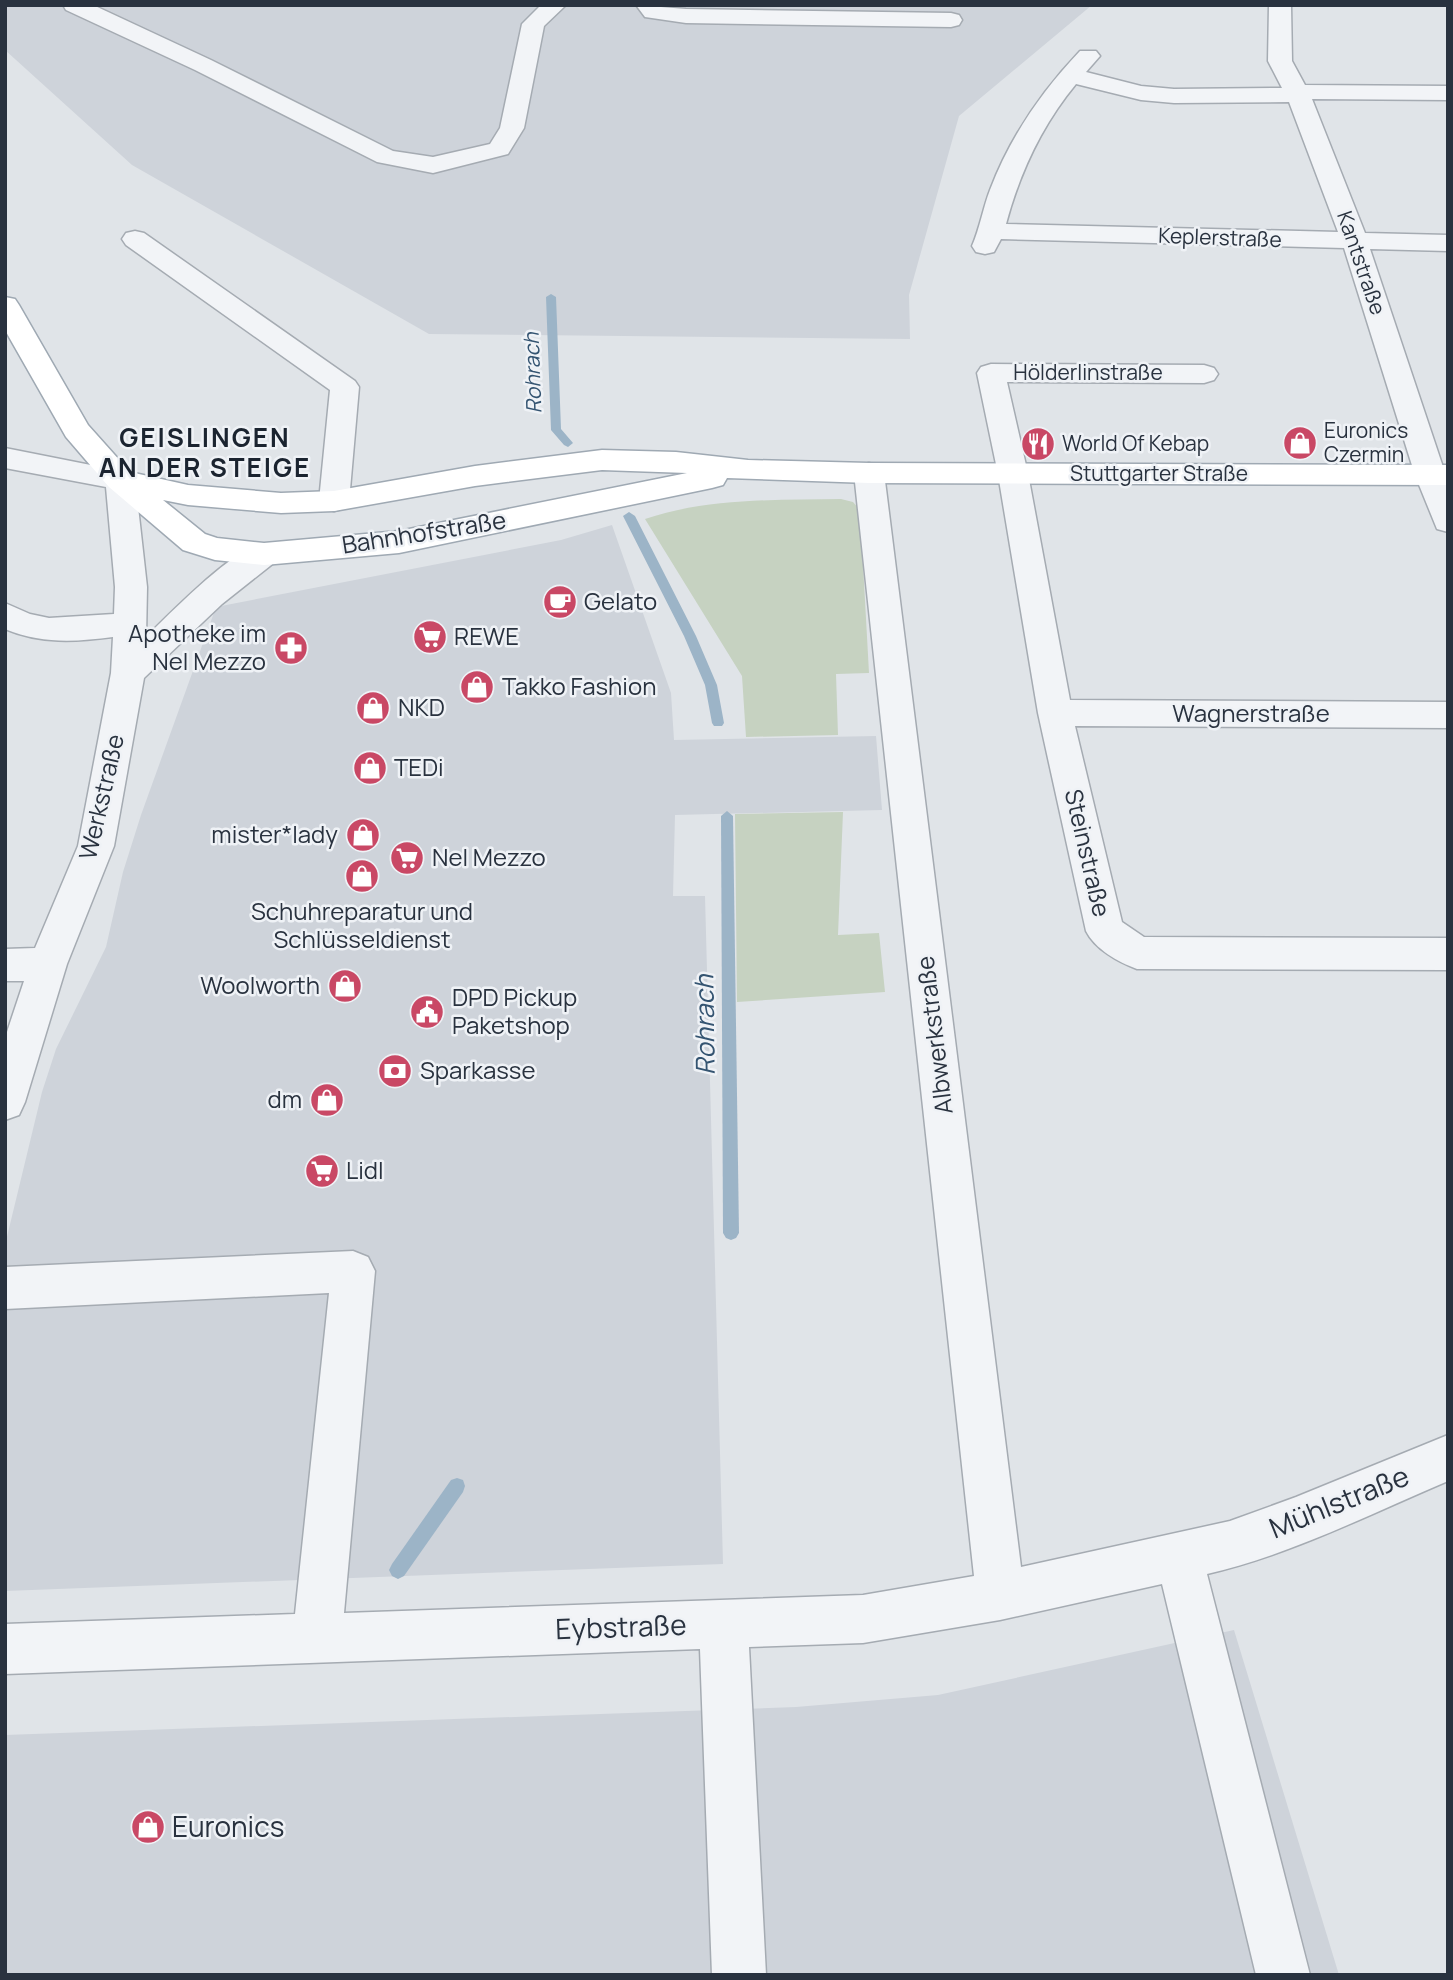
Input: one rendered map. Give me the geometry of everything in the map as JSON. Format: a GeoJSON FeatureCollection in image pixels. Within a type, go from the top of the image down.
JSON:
{"type":"FeatureCollection","features":[{"type":"Feature","properties":{"kind":"main road"},"geometry":{"type":"LineString","coordinates":[[5,304],[76,430],[120,480]]}},
{"type":"Feature","properties":{"kind":"main road","name":"Bahnhofstraße"},"geometry":{"type":"LineString","coordinates":[[120,480],[188,495],[252,503],[334,501],[475,475],[602,460],[677,462],[748,470],[869,473]]}},
{"type":"Feature","properties":{"kind":"main road","name":"Bahnhofstraße"},"geometry":{"type":"LineString","coordinates":[[120,480],[194,542],[215,548],[264,554],[399,542],[748,470]]}},
{"type":"Feature","properties":{"kind":"main road","name":"Stuttgarter Straße"},"geometry":{"type":"LineString","coordinates":[[869,473],[1439,475]]}},
{"type":"Feature","properties":{"kind":"street"},"geometry":{"type":"LineString","coordinates":[[74,5],[203,65],[386,157],[433,165],[499,149],[512,128],[533,24],[555,5]]}},
{"type":"Feature","properties":{"kind":"street"},"geometry":{"type":"LineString","coordinates":[[647,5],[653,12],[686,16],[951,20]]}},
{"type":"Feature","properties":{"kind":"street","name":"Kantstraße"},"geometry":{"type":"LineString","coordinates":[[1279,5],[1280,61],[1297,94],[1355,242],[1439,475],[1448,522]]}},
{"type":"Feature","properties":{"kind":"street"},"geometry":{"type":"LineString","coordinates":[[1090,54],[1070,75],[1141,93],[1448,93]]}},
{"type":"Feature","properties":{"kind":"street","name":"Keplerstraße"},"geometry":{"type":"LineString","coordinates":[[1070,75],[1046,106],[1027,138],[1003,189],[989,238],[1448,243]]}},
{"type":"Feature","properties":{"kind":"street"},"geometry":{"type":"LineString","coordinates":[[135,239],[345,387],[334,501]]}},
{"type":"Feature","properties":{"kind":"street","name":"Hölderlinstraße"},"geometry":{"type":"LineString","coordinates":[[1013,474],[991,373],[1204,374]]}},
{"type":"Feature","properties":{"kind":"street","name":"Bahnhofstraße"},"geometry":{"type":"LineString","coordinates":[[5,458],[120,480]]}},
{"type":"Feature","properties":{"kind":"street","name":"Albwerkstraße"},"geometry":{"type":"LineString","coordinates":[[869,473],[1000,1596]]}},
{"type":"Feature","properties":{"kind":"street","name":"Steinstraße"},"geometry":{"type":"LineString","coordinates":[[1013,474],[1055,713],[1105,931],[1137,953],[1448,954]]}},
{"type":"Feature","properties":{"kind":"street","name":"Werkstraße"},"geometry":{"type":"LineString","coordinates":[[5,1102],[48,964],[96,846],[128,673],[131,587],[120,480]]}},
{"type":"Feature","properties":{"kind":"street"},"geometry":{"type":"LineString","coordinates":[[128,673],[194,609],[230,578],[264,554]]}},
{"type":"Feature","properties":{"kind":"street"},"geometry":{"type":"LineString","coordinates":[[5,614],[19,624],[39,629],[129,624]]}},
{"type":"Feature","properties":{"kind":"street","name":"Wagnerstraße"},"geometry":{"type":"LineString","coordinates":[[1055,713],[1448,715]]}},
{"type":"Feature","properties":{"kind":"street"},"geometry":{"type":"LineString","coordinates":[[5,965],[48,964]]}},
{"type":"Feature","properties":{"kind":"street"},"geometry":{"type":"LineString","coordinates":[[5,1288],[353,1271],[317,1638]]}},
{"type":"Feature","properties":{"kind":"street","name":"Mühlstraße"},"geometry":{"type":"LineString","coordinates":[[1230,1545],[1296,1521],[1448,1458]]}},
{"type":"Feature","properties":{"kind":"street","name":"Eybstraße"},"geometry":{"type":"LineString","coordinates":[[5,1649],[863,1619],[1000,1596],[1230,1545]]}},
{"type":"Feature","properties":{"kind":"street"},"geometry":{"type":"LineString","coordinates":[[1180,1557],[1283,1975]]}},
{"type":"Feature","properties":{"kind":"street"},"geometry":{"type":"LineString","coordinates":[[723,1623],[739,1975]]}},
{"type":"Feature","properties":{"kind":"shaded area"},"geometry":{"type":"Polygon","coordinates":[[[5,5],[1092,5],[959,116],[909,295],[910,339],[429,334],[132,165],[5,50],[5,5]]]}},
{"type":"Feature","properties":{"kind":"shaded area"},"geometry":{"type":"Polygon","coordinates":[[[612,525],[671,693],[674,740],[876,736],[882,810],[675,815],[673,896],[705,896],[723,1564],[5,1591],[5,1245],[42,1092],[56,1049],[106,947],[123,872],[141,815],[216,607],[561,540],[612,525]]]}},
{"type":"Feature","properties":{"kind":"shaded area"},"geometry":{"type":"Polygon","coordinates":[[[1234,1630],[1339,1975],[5,1975],[5,1735],[796,1707],[938,1695],[1234,1630]]]}},
{"type":"Feature","properties":{"kind":"green space"},"geometry":{"type":"Polygon","coordinates":[[[841,499],[853,502],[860,510],[869,673],[836,674],[838,735],[746,737],[742,676],[645,519],[692,507],[717,504],[841,499]]]}},
{"type":"Feature","properties":{"kind":"green space"},"geometry":{"type":"Polygon","coordinates":[[[843,812],[838,935],[879,933],[885,992],[737,1002],[735,814],[843,812]]]}},
{"type":"Feature","properties":{"kind":"waterway","name":"Rohrach"},"geometry":{"type":"LineString","coordinates":[[551,297],[556,430],[568,443]]}},
{"type":"Feature","properties":{"kind":"waterway","name":"Rohrach"},"geometry":{"type":"LineString","coordinates":[[629,516],[690,636],[711,685],[718,723]]}},
{"type":"Feature","properties":{"kind":"waterway","name":"Rohrach"},"geometry":{"type":"LineString","coordinates":[[727,816],[731,1233]]}},
{"type":"Feature","properties":{"kind":"waterway"},"geometry":{"type":"LineString","coordinates":[[398,1570],[457,1486]]}},
{"type":"Feature","properties":{"kind":"place","name":"Euronics Czermin"},"geometry":{"type":"Point","coordinates":[1300,443]}},
{"type":"Feature","properties":{"kind":"place","name":"World Of Kebap"},"geometry":{"type":"Point","coordinates":[1038,444]}},
{"type":"Feature","properties":{"kind":"place","name":"Gelato"},"geometry":{"type":"Point","coordinates":[560,602]}},
{"type":"Feature","properties":{"kind":"place","name":"REWE"},"geometry":{"type":"Point","coordinates":[430,637]}},
{"type":"Feature","properties":{"kind":"place","name":"Apotheke im Nel Mezzo"},"geometry":{"type":"Point","coordinates":[291,648]}},
{"type":"Feature","properties":{"kind":"place","name":"Takko Fashion"},"geometry":{"type":"Point","coordinates":[477,687]}},
{"type":"Feature","properties":{"kind":"place","name":"NKD"},"geometry":{"type":"Point","coordinates":[373,708]}},
{"type":"Feature","properties":{"kind":"place","name":"TEDi"},"geometry":{"type":"Point","coordinates":[370,768]}},
{"type":"Feature","properties":{"kind":"place","name":"mister*lady"},"geometry":{"type":"Point","coordinates":[363,835]}},
{"type":"Feature","properties":{"kind":"place","name":"Nel Mezzo"},"geometry":{"type":"Point","coordinates":[407,858]}},
{"type":"Feature","properties":{"kind":"place","name":"Schuhreparatur und Schlüsseldienst"},"geometry":{"type":"Point","coordinates":[362,876]}},
{"type":"Feature","properties":{"kind":"place","name":"Woolworth"},"geometry":{"type":"Point","coordinates":[345,986]}},
{"type":"Feature","properties":{"kind":"place","name":"DPD Pickup Paketshop"},"geometry":{"type":"Point","coordinates":[427,1012]}},
{"type":"Feature","properties":{"kind":"place","name":"Sparkasse"},"geometry":{"type":"Point","coordinates":[395,1071]}},
{"type":"Feature","properties":{"kind":"place","name":"dm"},"geometry":{"type":"Point","coordinates":[327,1100]}},
{"type":"Feature","properties":{"kind":"place","name":"Lidl"},"geometry":{"type":"Point","coordinates":[322,1171]}},
{"type":"Feature","properties":{"kind":"place","name":"Euronics"},"geometry":{"type":"Point","coordinates":[148,1827]}},
{"type":"Feature","properties":{"kind":"district","name":"GEISLINGEN AN DER STEIGE"},"geometry":{"type":"Point","coordinates":[205,453]}}]}
